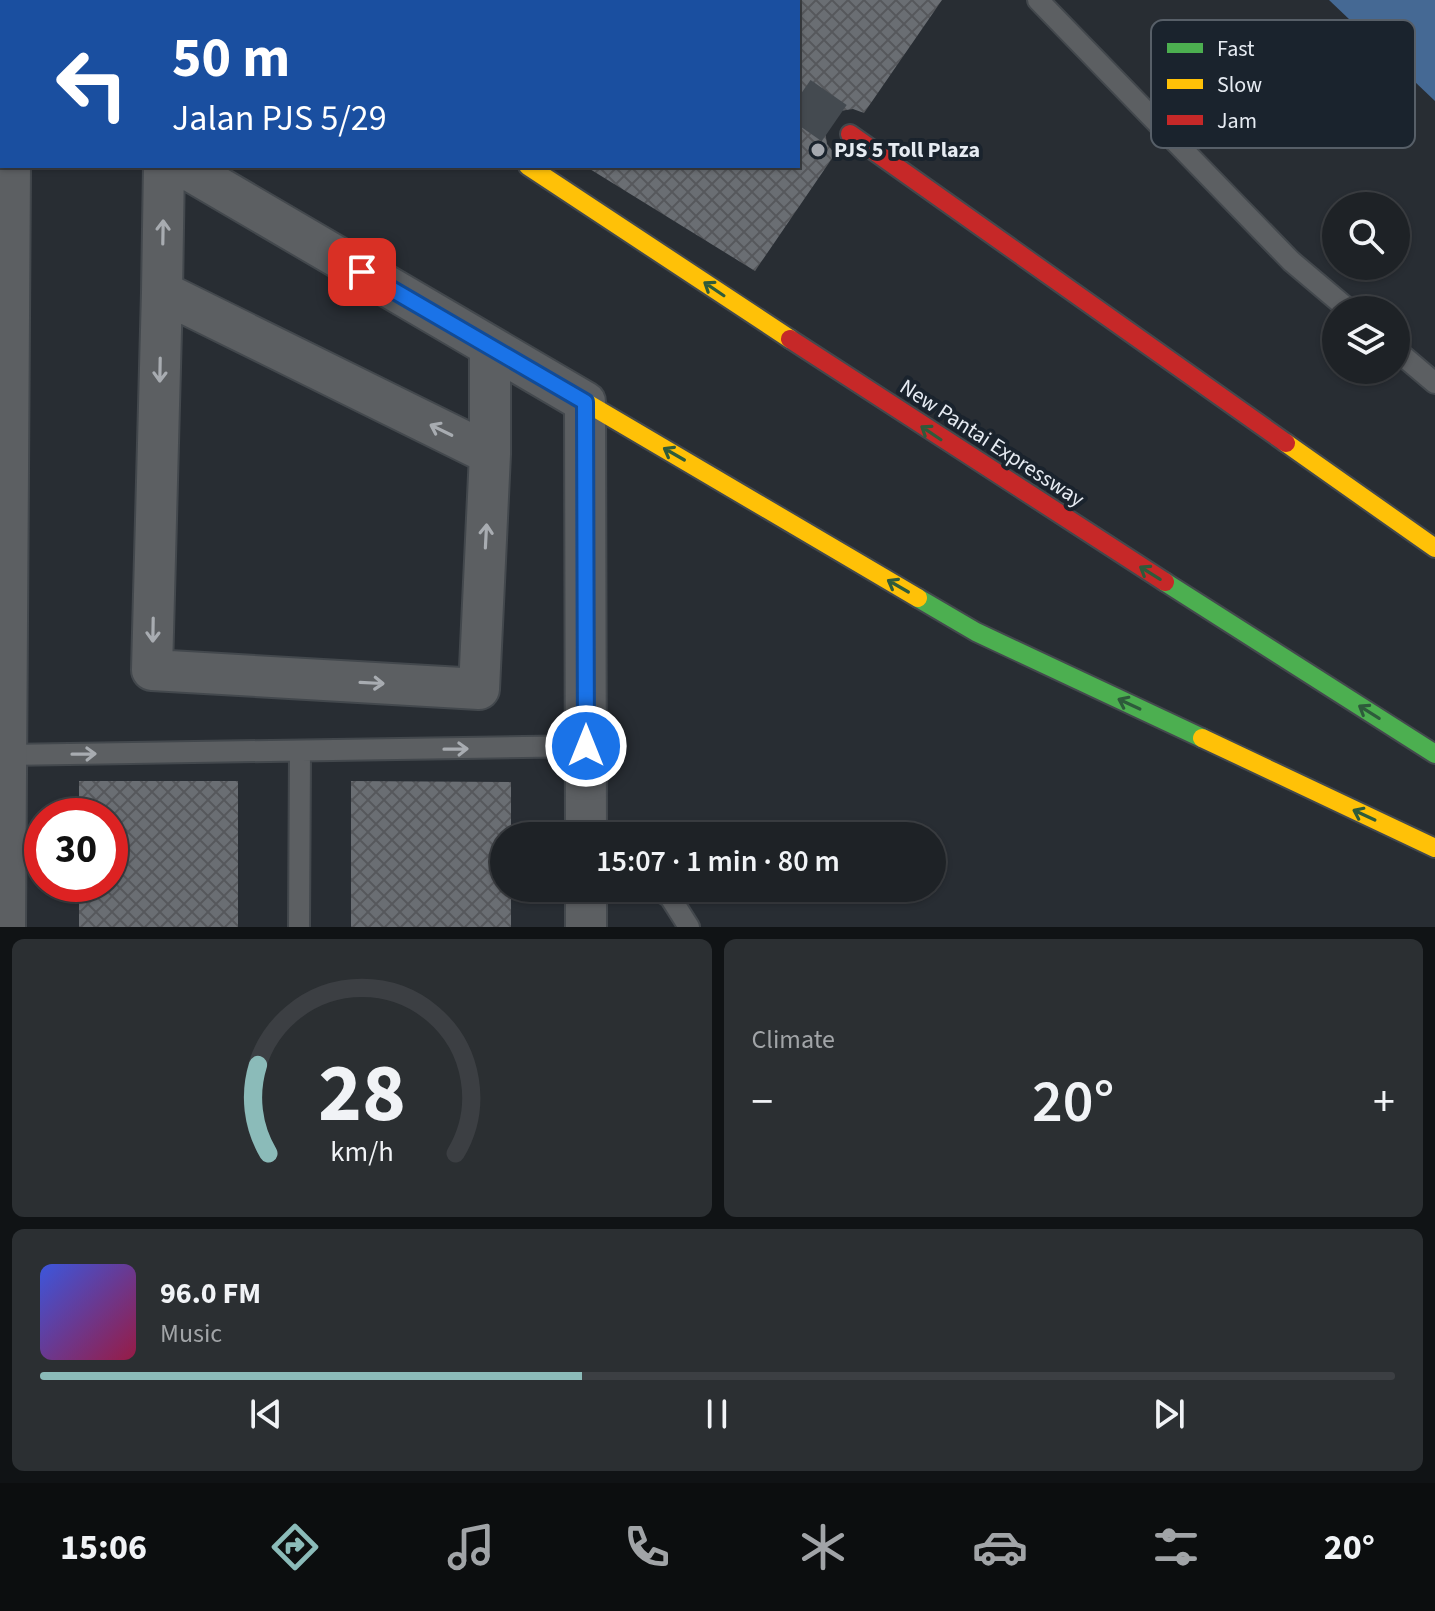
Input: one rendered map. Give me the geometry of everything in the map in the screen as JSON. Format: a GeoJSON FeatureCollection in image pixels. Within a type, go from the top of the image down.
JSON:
{"type":"FeatureCollection","features":[{"type":"Feature","properties":{"kind":"highway"},"geometry":{"type":"LineString","coordinates":[[850,134],[1435,548]]}},
{"type":"Feature","properties":{"kind":"highway","name":"New Pantai Expressway"},"geometry":{"type":"LineString","coordinates":[[531,168],[952,447],[1435,754]]}},
{"type":"Feature","properties":{"kind":"highway"},"geometry":{"type":"LineString","coordinates":[[585,402],[976,632],[1435,848]]}},
{"type":"Feature","properties":{"kind":"street"},"geometry":{"type":"LineString","coordinates":[[4,926],[4,423],[10,168]]}},
{"type":"Feature","properties":{"kind":"street"},"geometry":{"type":"LineString","coordinates":[[164,168],[152,670],[479,689],[490,454],[490,348]]}},
{"type":"Feature","properties":{"kind":"street"},"geometry":{"type":"LineString","coordinates":[[185,168],[585,402],[586,822]]}},
{"type":"Feature","properties":{"kind":"street"},"geometry":{"type":"LineString","coordinates":[[162,292],[490,454]]}},
{"type":"Feature","properties":{"kind":"street"},"geometry":{"type":"LineString","coordinates":[[586,902],[586,927]]}},
{"type":"Feature","properties":{"kind":"lane"},"geometry":{"type":"LineString","coordinates":[[1038,0],[1151,117]]}},
{"type":"Feature","properties":{"kind":"lane"},"geometry":{"type":"LineString","coordinates":[[1181,148],[1291,261],[1332,296]]}},
{"type":"Feature","properties":{"kind":"lane"},"geometry":{"type":"LineString","coordinates":[[1410,362],[1435,383]]}},
{"type":"Feature","properties":{"kind":"lane"},"geometry":{"type":"LineString","coordinates":[[6,755],[586,746]]}},
{"type":"Feature","properties":{"kind":"lane"},"geometry":{"type":"LineString","coordinates":[[299,927],[300,752]]}},
{"type":"Feature","properties":{"kind":"lane"},"geometry":{"type":"LineString","coordinates":[[673,902],[689,927]]}},
{"type":"Feature","properties":{"kind":"water"},"geometry":{"type":"Polygon","coordinates":[[[1329,0],[1435,0],[1435,101],[1415,82],[1415,20],[1350,20],[1329,0]]]}},
{"type":"Feature","properties":{"kind":"building","name":"PJS 5 Toll Plaza"},"geometry":{"type":"Polygon","coordinates":[[[800,0],[942,0],[864,113],[853,109],[840,111],[829,120],[825,131],[827,144],[835,154],[755,271],[588,168],[800,168],[800,0]]]}},
{"type":"Feature","properties":{"kind":"building"},"geometry":{"type":"Polygon","coordinates":[[[79,781],[238,781],[238,927],[79,927],[79,902],[128,902],[128,798],[79,798],[79,781]]]}},
{"type":"Feature","properties":{"kind":"building"},"geometry":{"type":"Polygon","coordinates":[[[351,781],[511,782],[511,822],[490,822],[490,902],[511,902],[511,927],[351,927],[351,781]]]}},
{"type":"Feature","properties":{"kind":"tunnel"},"geometry":{"type":"LineString","coordinates":[[800,99],[850,134]]}},
{"type":"Feature","properties":{"kind":"traffic: fast"},"geometry":{"type":"LineString","coordinates":[[1165,582],[1435,754]]}},
{"type":"Feature","properties":{"kind":"traffic: fast"},"geometry":{"type":"LineString","coordinates":[[918,598],[976,632],[1202,738]]}},
{"type":"Feature","properties":{"kind":"traffic: slow"},"geometry":{"type":"LineString","coordinates":[[531,168],[790,339]]}},
{"type":"Feature","properties":{"kind":"traffic: slow"},"geometry":{"type":"LineString","coordinates":[[585,402],[918,598]]}},
{"type":"Feature","properties":{"kind":"traffic: slow"},"geometry":{"type":"LineString","coordinates":[[1286,443],[1435,548]]}},
{"type":"Feature","properties":{"kind":"traffic: slow"},"geometry":{"type":"LineString","coordinates":[[1202,738],[1435,848]]}},
{"type":"Feature","properties":{"kind":"traffic: jam"},"geometry":{"type":"LineString","coordinates":[[850,134],[1286,443]]}},
{"type":"Feature","properties":{"kind":"traffic: jam"},"geometry":{"type":"LineString","coordinates":[[790,339],[1165,582]]}},
{"type":"Feature","properties":{"kind":"place","name":"PJS 5 Toll Plaza"},"geometry":{"type":"Point","coordinates":[818,150]}},
{"type":"Feature","properties":{"kind":"route"},"geometry":{"type":"LineString","coordinates":[[362,272],[585,402],[586,746]]}}]}
